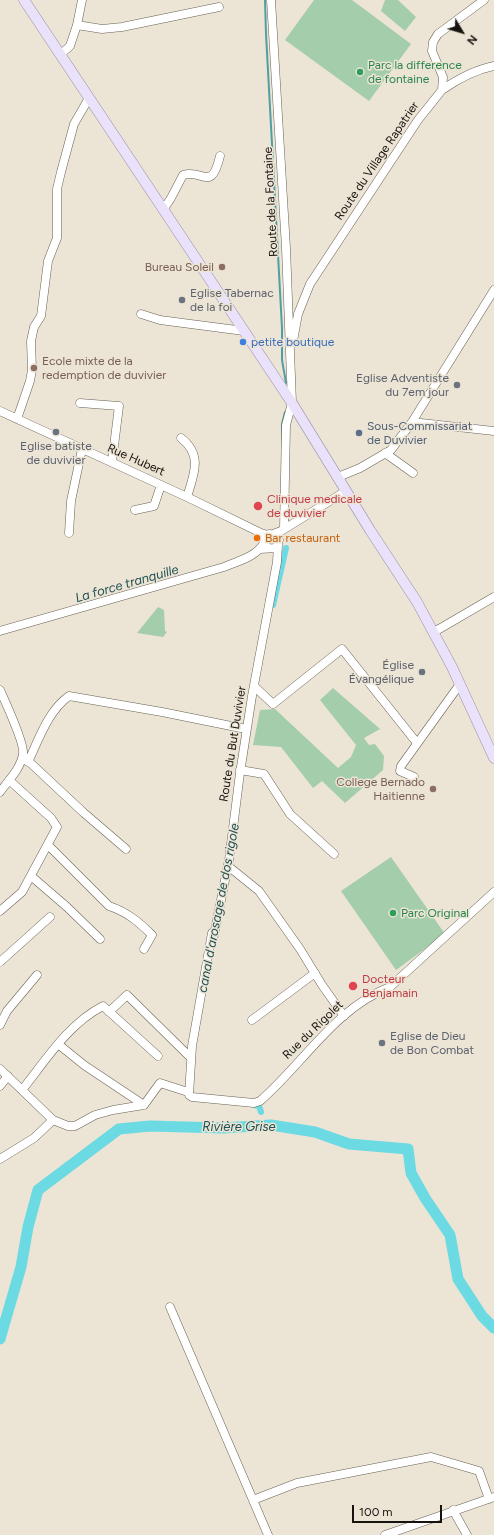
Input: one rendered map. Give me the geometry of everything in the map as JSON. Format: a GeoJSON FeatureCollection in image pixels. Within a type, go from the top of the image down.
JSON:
{"type":"FeatureCollection","features":[{"type":"Feature","properties":{"kind":"main road"},"geometry":{"type":"LineString","coordinates":[[24,0],[292,403],[417,602],[460,684],[494,758]]}},
{"type":"Feature","properties":{"kind":"street"},"geometry":{"type":"LineString","coordinates":[[61,54],[67,50],[73,41],[82,0]]}},
{"type":"Feature","properties":{"kind":"street","name":"Route de la Fontaine"},"geometry":{"type":"LineString","coordinates":[[271,0],[285,233],[292,403],[286,425],[283,530]]}},
{"type":"Feature","properties":{"kind":"street"},"geometry":{"type":"LineString","coordinates":[[442,90],[443,77],[432,51],[433,42],[444,28],[484,0]]}},
{"type":"Feature","properties":{"kind":"street"},"geometry":{"type":"LineString","coordinates":[[77,26],[102,29],[122,27],[219,8]]}},
{"type":"Feature","properties":{"kind":"street","name":"Route du Village Rapatrier"},"geometry":{"type":"LineString","coordinates":[[290,354],[298,314],[310,284],[418,120],[442,90],[457,79],[481,69],[494,66]]}},
{"type":"Feature","properties":{"kind":"street"},"geometry":{"type":"LineString","coordinates":[[17,419],[30,381],[34,327],[41,316],[48,261],[57,238],[57,190],[61,172],[74,124],[89,98]]}},
{"type":"Feature","properties":{"kind":"street"},"geometry":{"type":"LineString","coordinates":[[163,210],[172,198],[183,175],[189,174],[206,178],[211,176],[217,169],[220,156]]}},
{"type":"Feature","properties":{"kind":"street"},"geometry":{"type":"LineString","coordinates":[[338,478],[360,468],[391,450],[412,422],[494,290]]}},
{"type":"Feature","properties":{"kind":"street"},"geometry":{"type":"LineString","coordinates":[[140,314],[160,320],[244,331]]}},
{"type":"Feature","properties":{"kind":"street"},"geometry":{"type":"LineString","coordinates":[[80,403],[119,406],[112,462]]}},
{"type":"Feature","properties":{"kind":"street","name":"Rue Hubert"},"geometry":{"type":"LineString","coordinates":[[0,411],[188,497],[268,542]]}},
{"type":"Feature","properties":{"kind":"street"},"geometry":{"type":"LineString","coordinates":[[412,422],[494,431]]}},
{"type":"Feature","properties":{"kind":"street"},"geometry":{"type":"LineString","coordinates":[[181,438],[192,448],[195,468],[188,497]]}},
{"type":"Feature","properties":{"kind":"street"},"geometry":{"type":"LineString","coordinates":[[69,533],[71,501],[82,449]]}},
{"type":"Feature","properties":{"kind":"street"},"geometry":{"type":"LineString","coordinates":[[385,453],[413,473]]}},
{"type":"Feature","properties":{"kind":"street"},"geometry":{"type":"LineString","coordinates":[[135,510],[154,506],[162,485]]}},
{"type":"Feature","properties":{"kind":"street"},"geometry":{"type":"LineString","coordinates":[[0,632],[224,567],[243,560],[283,530],[346,491]]}},
{"type":"Feature","properties":{"kind":"street"},"geometry":{"type":"LineString","coordinates":[[268,542],[283,530]]}},
{"type":"Feature","properties":{"kind":"street","name":"Route du But Duvivier"},"geometry":{"type":"LineString","coordinates":[[190,1095],[191,1058],[212,933],[214,935],[228,866],[246,730],[277,562],[268,542]]}},
{"type":"Feature","properties":{"kind":"street"},"geometry":{"type":"LineString","coordinates":[[434,632],[494,597]]}},
{"type":"Feature","properties":{"kind":"street"},"geometry":{"type":"LineString","coordinates":[[254,686],[273,704],[342,649],[417,743]]}},
{"type":"Feature","properties":{"kind":"street"},"geometry":{"type":"LineString","coordinates":[[414,778],[400,771],[401,766],[460,684]]}},
{"type":"Feature","properties":{"kind":"street"},"geometry":{"type":"LineString","coordinates":[[0,690],[10,711],[26,759],[89,818],[126,849]]}},
{"type":"Feature","properties":{"kind":"street"},"geometry":{"type":"LineString","coordinates":[[0,792],[26,759],[59,703],[69,696],[162,712],[246,730]]}},
{"type":"Feature","properties":{"kind":"street"},"geometry":{"type":"LineString","coordinates":[[240,770],[264,774],[290,814],[334,854]]}},
{"type":"Feature","properties":{"kind":"street"},"geometry":{"type":"LineString","coordinates":[[0,911],[22,892],[57,827],[51,818],[9,780]]}},
{"type":"Feature","properties":{"kind":"street"},"geometry":{"type":"LineString","coordinates":[[48,844],[109,906],[135,918],[152,935],[144,949]]}},
{"type":"Feature","properties":{"kind":"street"},"geometry":{"type":"LineString","coordinates":[[228,866],[259,891],[300,949],[344,1016]]}},
{"type":"Feature","properties":{"kind":"street"},"geometry":{"type":"LineString","coordinates":[[31,876],[67,907],[100,939]]}},
{"type":"Feature","properties":{"kind":"street","name":"Rue du Rigolet"},"geometry":{"type":"LineString","coordinates":[[144,1105],[160,1083],[190,1095],[254,1103],[260,1101],[344,1016],[371,994],[390,987],[494,892]]}},
{"type":"Feature","properties":{"kind":"street"},"geometry":{"type":"LineString","coordinates":[[0,962],[50,917]]}},
{"type":"Feature","properties":{"kind":"street"},"geometry":{"type":"LineString","coordinates":[[252,1020],[315,973]]}},
{"type":"Feature","properties":{"kind":"street"},"geometry":{"type":"LineString","coordinates":[[0,1025],[7,1010],[37,975]]}},
{"type":"Feature","properties":{"kind":"street"},"geometry":{"type":"LineString","coordinates":[[109,1012],[127,995],[191,1058]]}},
{"type":"Feature","properties":{"kind":"street"},"geometry":{"type":"LineString","coordinates":[[22,1090],[58,1044],[87,1014],[103,1006],[158,1056]]}},
{"type":"Feature","properties":{"kind":"street"},"geometry":{"type":"LineString","coordinates":[[58,1044],[84,1065],[144,1105]]}},
{"type":"Feature","properties":{"kind":"street"},"geometry":{"type":"LineString","coordinates":[[0,1069],[53,1120],[68,1126],[76,1126],[96,1115],[113,1110],[144,1105]]}},
{"type":"Feature","properties":{"kind":"street"},"geometry":{"type":"LineString","coordinates":[[0,1086],[8,1076]]}},
{"type":"Feature","properties":{"kind":"street"},"geometry":{"type":"LineString","coordinates":[[0,1159],[34,1138],[53,1120]]}},
{"type":"Feature","properties":{"kind":"street"},"geometry":{"type":"LineString","coordinates":[[170,1307],[268,1535]]}},
{"type":"Feature","properties":{"kind":"street"},"geometry":{"type":"LineString","coordinates":[[252,1500],[297,1483],[432,1456],[479,1471],[492,1498],[453,1510],[385,1535]]}},
{"type":"Feature","properties":{"kind":"street"},"geometry":{"type":"LineString","coordinates":[[453,1510],[467,1535]]}},
{"type":"Feature","properties":{"kind":"green space","name":"Parc la difference de fontaine"},"geometry":{"type":"Polygon","coordinates":[[[314,0],[352,0],[411,44],[369,101],[285,40],[314,0]]]}},
{"type":"Feature","properties":{"kind":"green space"},"geometry":{"type":"Polygon","coordinates":[[[385,0],[398,0],[416,17],[405,31],[381,11],[385,0]]]}},
{"type":"Feature","properties":{"kind":"green space"},"geometry":{"type":"Polygon","coordinates":[[[158,607],[164,610],[165,631],[167,632],[163,637],[137,633],[158,607]]]}},
{"type":"Feature","properties":{"kind":"green space"},"geometry":{"type":"Polygon","coordinates":[[[333,688],[380,729],[364,738],[369,745],[375,744],[384,756],[383,770],[345,803],[322,781],[313,788],[281,747],[253,745],[260,710],[275,709],[338,768],[351,757],[356,745],[320,700],[333,688]]]}},
{"type":"Feature","properties":{"kind":"green space","name":"Parc Original"},"geometry":{"type":"Polygon","coordinates":[[[391,857],[445,934],[396,970],[341,891],[391,857]]]}},
{"type":"Feature","properties":{"kind":"waterway"},"geometry":{"type":"LineString","coordinates":[[265,0],[282,328],[282,360],[286,383]]}},
{"type":"Feature","properties":{"kind":"waterway"},"geometry":{"type":"LineString","coordinates":[[282,464],[282,424],[285,412]]}},
{"type":"Feature","properties":{"kind":"waterway","name":"canal d'arosage de dos rigole"},"geometry":{"type":"LineString","coordinates":[[273,605],[286,548]]}},
{"type":"Feature","properties":{"kind":"waterway","name":"canal d'arosage de dos rigole"},"geometry":{"type":"LineString","coordinates":[[253,1103],[254,1105],[259,1106],[261,1112]]}},
{"type":"Feature","properties":{"kind":"waterway","name":"Rivière Grise"},"geometry":{"type":"LineString","coordinates":[[0,1339],[21,1267],[28,1227],[38,1190],[119,1129],[150,1126],[223,1128],[271,1125],[315,1132],[349,1144],[408,1149],[411,1173],[425,1198],[450,1235],[458,1279],[482,1316],[494,1328]]}},
{"type":"Feature","properties":{"kind":"place","name":"Parc la difference de fontaine"},"geometry":{"type":"Point","coordinates":[360,72]}},
{"type":"Feature","properties":{"kind":"place","name":"Bureau Soleil"},"geometry":{"type":"Point","coordinates":[222,267]}},
{"type":"Feature","properties":{"kind":"place","name":"Eglise Tabernac de la foi"},"geometry":{"type":"Point","coordinates":[182,300]}},
{"type":"Feature","properties":{"kind":"place","name":"petite boutique"},"geometry":{"type":"Point","coordinates":[243,342]}},
{"type":"Feature","properties":{"kind":"place","name":"Ecole mixte de la redemption de duvivier"},"geometry":{"type":"Point","coordinates":[34,368]}},
{"type":"Feature","properties":{"kind":"place","name":"Eglise Adventiste du 7em jour"},"geometry":{"type":"Point","coordinates":[457,385]}},
{"type":"Feature","properties":{"kind":"place","name":"Eglise batiste de duvivier"},"geometry":{"type":"Point","coordinates":[56,432]}},
{"type":"Feature","properties":{"kind":"place","name":"Sous-Commissariat de Duvivier"},"geometry":{"type":"Point","coordinates":[359,433]}},
{"type":"Feature","properties":{"kind":"place","name":"Clinique medicale de duvivier"},"geometry":{"type":"Point","coordinates":[258,506]}},
{"type":"Feature","properties":{"kind":"place","name":"Bar restaurant"},"geometry":{"type":"Point","coordinates":[257,538]}},
{"type":"Feature","properties":{"kind":"place","name":"Église Évangélique"},"geometry":{"type":"Point","coordinates":[422,672]}},
{"type":"Feature","properties":{"kind":"place","name":"College Bernado Haitienne"},"geometry":{"type":"Point","coordinates":[433,789]}},
{"type":"Feature","properties":{"kind":"place","name":"Parc Original"},"geometry":{"type":"Point","coordinates":[393,913]}},
{"type":"Feature","properties":{"kind":"place","name":"Docteur Benjamain"},"geometry":{"type":"Point","coordinates":[353,986]}},
{"type":"Feature","properties":{"kind":"place","name":"Eglise de Dieu de Bon Combat"},"geometry":{"type":"Point","coordinates":[382,1043]}},
{"type":"Feature","properties":{"kind":"water label","name":"La force tranquille"},"geometry":{"type":"Point","coordinates":[127,584]}}]}
